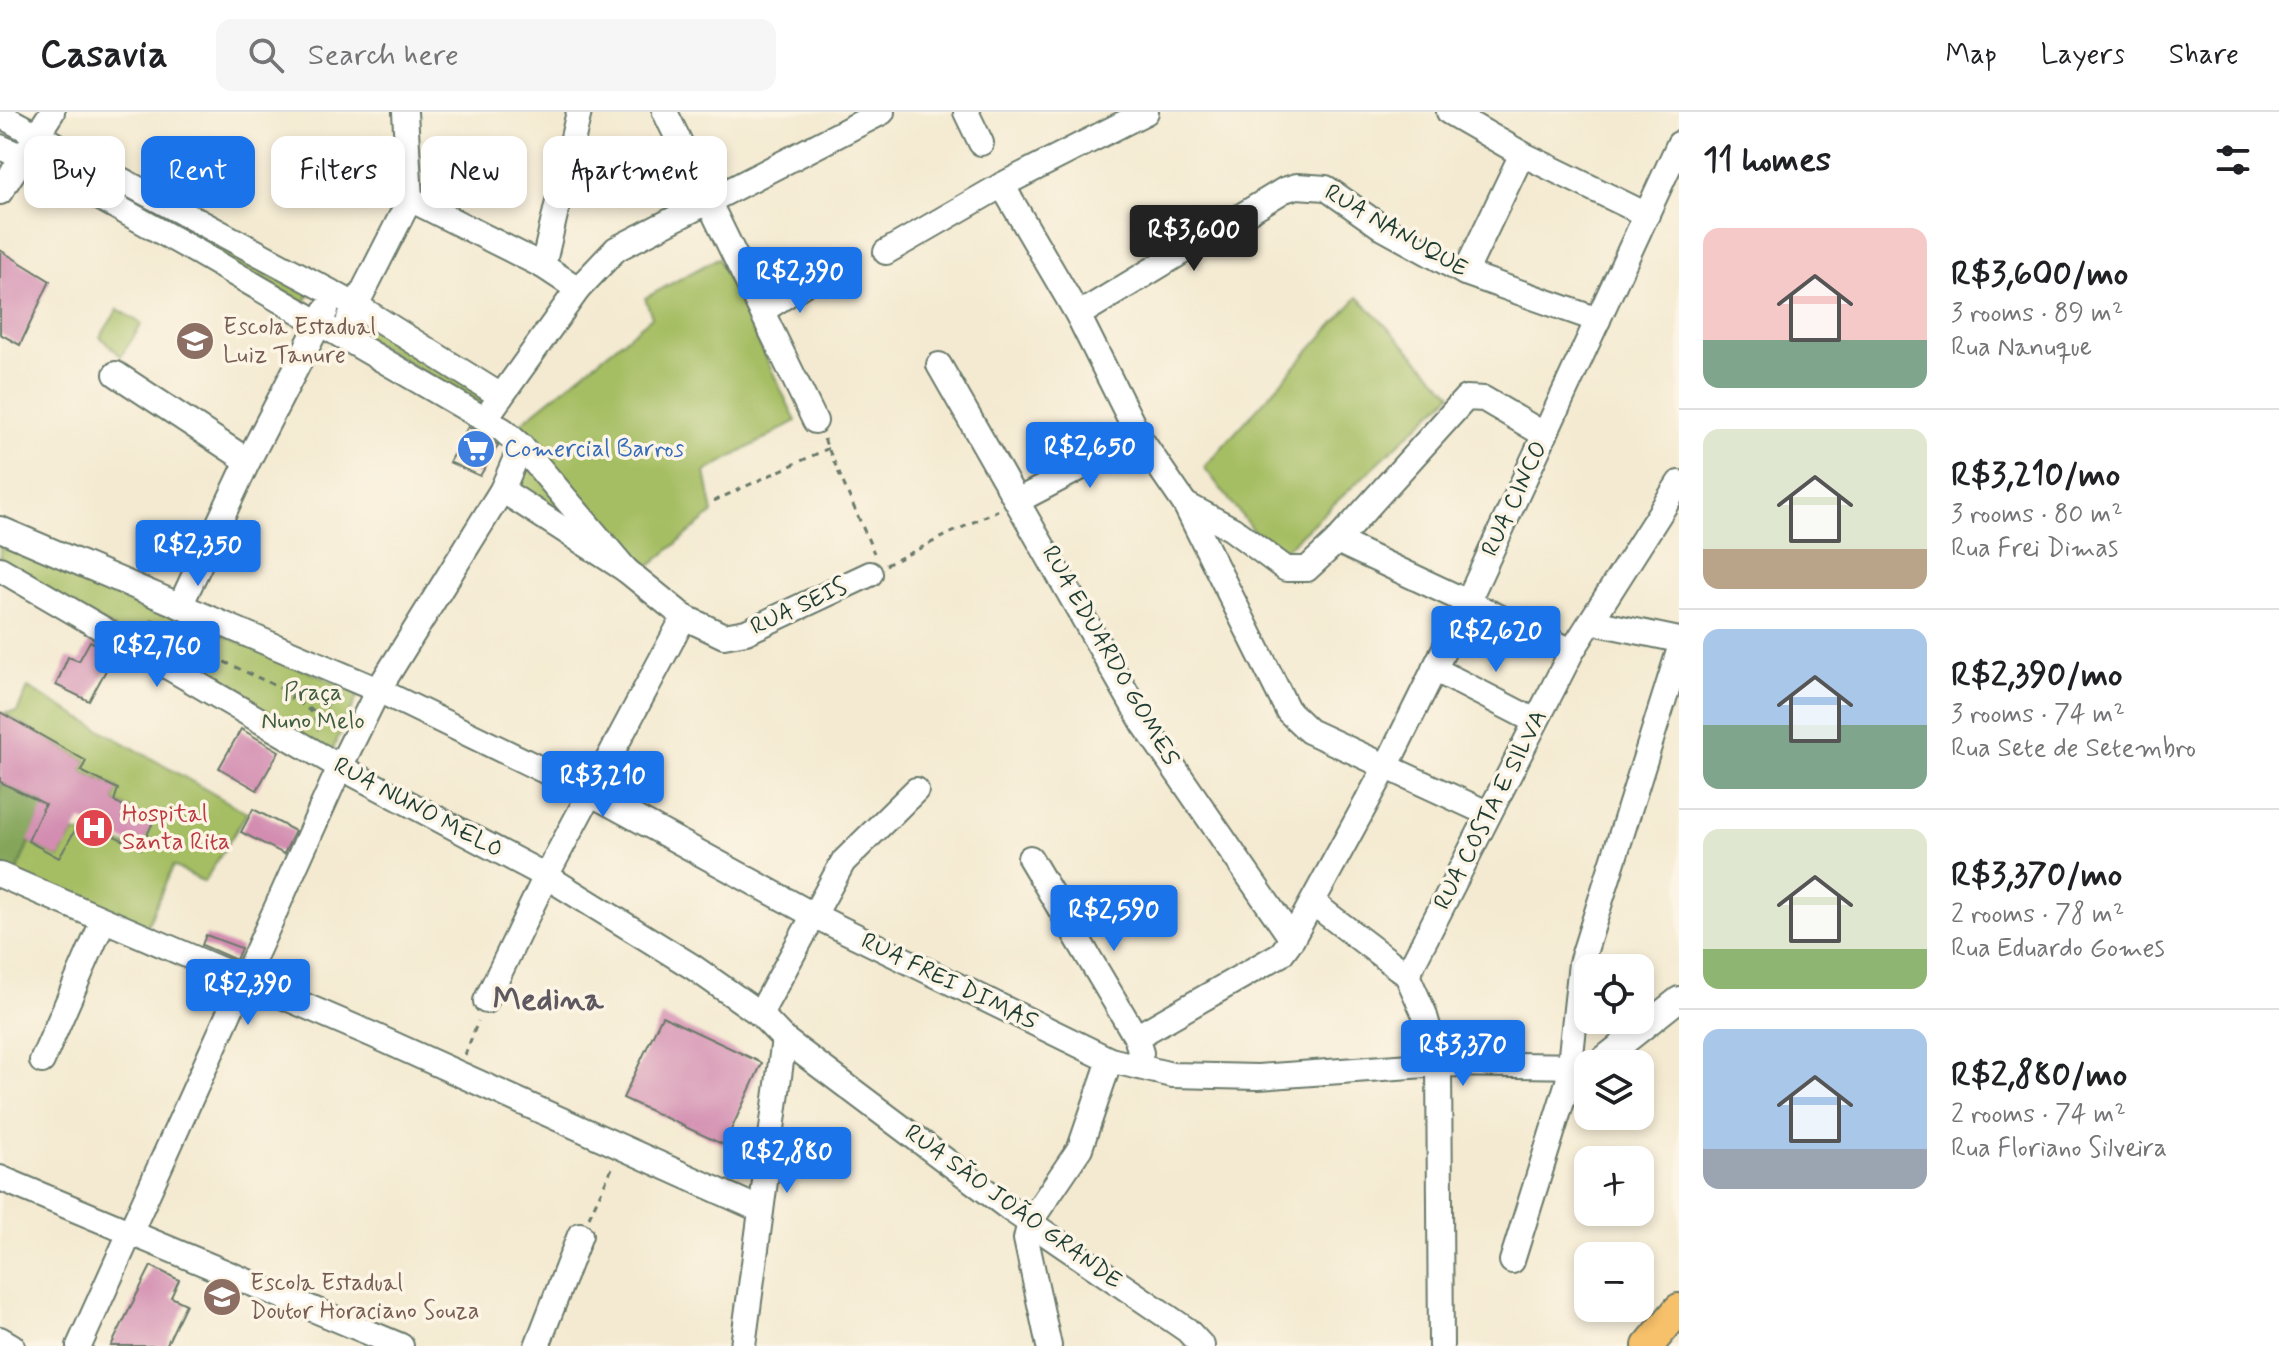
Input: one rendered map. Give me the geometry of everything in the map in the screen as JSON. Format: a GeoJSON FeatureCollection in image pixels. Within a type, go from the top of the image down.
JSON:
{"type":"FeatureCollection","features":[{"type":"Feature","properties":{"kind":"main road"},"geometry":{"type":"LineString","coordinates":[[1648,1346],[1679,1309]]}},
{"type":"Feature","properties":{"kind":"street"},"geometry":{"type":"LineString","coordinates":[[0,192],[11,152],[38,135],[52,112]]}},
{"type":"Feature","properties":{"kind":"street"},"geometry":{"type":"LineString","coordinates":[[180,606],[248,461],[331,328],[357,306],[410,199],[405,112]]}},
{"type":"Feature","properties":{"kind":"street"},"geometry":{"type":"LineString","coordinates":[[543,266],[579,112]]}},
{"type":"Feature","properties":{"kind":"street"},"geometry":{"type":"LineString","coordinates":[[665,112],[676,136]]}},
{"type":"Feature","properties":{"kind":"street"},"geometry":{"type":"LineString","coordinates":[[727,190],[882,112]]}},
{"type":"Feature","properties":{"kind":"street"},"geometry":{"type":"LineString","coordinates":[[966,112],[981,143]]}},
{"type":"Feature","properties":{"kind":"street"},"geometry":{"type":"LineString","coordinates":[[886,252],[1002,185],[1146,112]]}},
{"type":"Feature","properties":{"kind":"street"},"geometry":{"type":"LineString","coordinates":[[1449,112],[1522,154],[1647,215]]}},
{"type":"Feature","properties":{"kind":"street"},"geometry":{"type":"LineString","coordinates":[[5,118],[357,306],[501,396]]}},
{"type":"Feature","properties":{"kind":"street","name":"RUA CINCO"},"geometry":{"type":"LineString","coordinates":[[1136,1037],[1281,954],[1292,939],[1387,765],[1468,601],[1679,144]]}},
{"type":"Feature","properties":{"kind":"street"},"geometry":{"type":"LineString","coordinates":[[11,152],[41,165],[485,418],[521,446],[626,570]]}},
{"type":"Feature","properties":{"kind":"street"},"geometry":{"type":"LineString","coordinates":[[1465,273],[1522,154]]}},
{"type":"Feature","properties":{"kind":"street"},"geometry":{"type":"LineString","coordinates":[[1002,185],[1078,315],[1139,437],[1185,504],[1288,711],[1309,731],[1487,813]]}},
{"type":"Feature","properties":{"kind":"street","name":"RUA NANUQUE"},"geometry":{"type":"LineString","coordinates":[[1078,315],[1297,186],[1326,188],[1383,228],[1465,273],[1598,320]]}},
{"type":"Feature","properties":{"kind":"street"},"geometry":{"type":"LineString","coordinates":[[410,199],[543,266],[578,289]]}},
{"type":"Feature","properties":{"kind":"street"},"geometry":{"type":"LineString","coordinates":[[485,418],[578,289],[616,249],[692,208]]}},
{"type":"Feature","properties":{"kind":"street"},"geometry":{"type":"LineString","coordinates":[[711,208],[815,421]]}},
{"type":"Feature","properties":{"kind":"street"},"geometry":{"type":"LineString","coordinates":[[762,311],[812,279]]}},
{"type":"Feature","properties":{"kind":"street"},"geometry":{"type":"LineString","coordinates":[[331,328],[333,294]]}},
{"type":"Feature","properties":{"kind":"street","name":"RUA EDUARDO GOMES"},"geometry":{"type":"LineString","coordinates":[[939,365],[1019,500],[1144,724],[1292,939]]}},
{"type":"Feature","properties":{"kind":"street"},"geometry":{"type":"LineString","coordinates":[[116,374],[248,461]]}},
{"type":"Feature","properties":{"kind":"street"},"geometry":{"type":"LineString","coordinates":[[1185,504],[1232,529],[1286,569],[1307,569],[1337,541],[1466,398],[1484,399],[1545,435]]}},
{"type":"Feature","properties":{"kind":"street"},"geometry":{"type":"LineString","coordinates":[[1019,500],[1139,437]]}},
{"type":"Feature","properties":{"kind":"street"},"geometry":{"type":"LineString","coordinates":[[79,1346],[340,767],[378,690],[502,490],[521,446]]}},
{"type":"Feature","properties":{"kind":"street","name":"RUA COSTA E SILVA"},"geometry":{"type":"LineString","coordinates":[[1407,975],[1572,651],[1679,483]]}},
{"type":"Feature","properties":{"kind":"street"},"geometry":{"type":"LineString","coordinates":[[502,490],[626,570]]}},
{"type":"Feature","properties":{"kind":"street"},"geometry":{"type":"LineString","coordinates":[[0,529],[378,690]]}},
{"type":"Feature","properties":{"kind":"street"},"geometry":{"type":"LineString","coordinates":[[1337,541],[1572,651]]}},
{"type":"Feature","properties":{"kind":"street","name":"RUA SEIS"},"geometry":{"type":"LineString","coordinates":[[626,570],[684,617],[724,636],[735,635],[875,565]]}},
{"type":"Feature","properties":{"kind":"street","name":"RUA NUNO MELO"},"geometry":{"type":"LineString","coordinates":[[0,569],[340,767],[546,876],[693,967],[760,1014],[784,1039]]}},
{"type":"Feature","properties":{"kind":"street"},"geometry":{"type":"LineString","coordinates":[[486,1001],[546,876],[684,617]]}},
{"type":"Feature","properties":{"kind":"street"},"geometry":{"type":"LineString","coordinates":[[1593,622],[1679,640]]}},
{"type":"Feature","properties":{"kind":"street"},"geometry":{"type":"LineString","coordinates":[[1580,1050],[1581,963],[1679,651]]}},
{"type":"Feature","properties":{"kind":"street"},"geometry":{"type":"LineString","coordinates":[[1434,669],[1535,721]]}},
{"type":"Feature","properties":{"kind":"street","name":"RUA FREI DIMAS"},"geometry":{"type":"LineString","coordinates":[[378,690],[590,793],[815,916],[1110,1060],[1172,1075],[1258,1077],[1439,1064],[1574,1066]]}},
{"type":"Feature","properties":{"kind":"street"},"geometry":{"type":"LineString","coordinates":[[760,1014],[843,862],[916,790]]}},
{"type":"Feature","properties":{"kind":"street"},"geometry":{"type":"LineString","coordinates":[[1030,858],[1136,1037],[1146,1071]]}},
{"type":"Feature","properties":{"kind":"street"},"geometry":{"type":"LineString","coordinates":[[0,875],[761,1210]]}},
{"type":"Feature","properties":{"kind":"street"},"geometry":{"type":"LineString","coordinates":[[1313,903],[1407,975],[1424,1013],[1439,1064],[1441,1346]]}},
{"type":"Feature","properties":{"kind":"street"},"geometry":{"type":"LineString","coordinates":[[42,1061],[103,921]]}},
{"type":"Feature","properties":{"kind":"street"},"geometry":{"type":"LineString","coordinates":[[1615,1050],[1679,999]]}},
{"type":"Feature","properties":{"kind":"street"},"geometry":{"type":"LineString","coordinates":[[743,1346],[784,1039]]}},
{"type":"Feature","properties":{"kind":"street","name":"RUA SÃO JOÃO GRANDE"},"geometry":{"type":"LineString","coordinates":[[784,1039],[1030,1222],[1187,1330],[1202,1346]]}},
{"type":"Feature","properties":{"kind":"street"},"geometry":{"type":"LineString","coordinates":[[1049,1346],[1027,1248],[1030,1222],[1080,1148],[1110,1060]]}},
{"type":"Feature","properties":{"kind":"street"},"geometry":{"type":"LineString","coordinates":[[1512,1261],[1574,1083]]}},
{"type":"Feature","properties":{"kind":"street"},"geometry":{"type":"LineString","coordinates":[[0,1178],[401,1346]]}},
{"type":"Feature","properties":{"kind":"street"},"geometry":{"type":"LineString","coordinates":[[537,1346],[580,1235]]}},
{"type":"Feature","properties":{"kind":"street"},"geometry":{"type":"LineString","coordinates":[[0,1339],[12,1346]]}},
{"type":"Feature","properties":{"kind":"path"},"geometry":{"type":"LineString","coordinates":[[714,501],[829,448],[875,565],[1019,500]]}},
{"type":"Feature","properties":{"kind":"path"},"geometry":{"type":"LineString","coordinates":[[148,635],[145,625],[155,621],[175,638],[293,694]]}},
{"type":"Feature","properties":{"kind":"path"},"geometry":{"type":"LineString","coordinates":[[203,678],[214,657],[218,637]]}},
{"type":"Feature","properties":{"kind":"path"},"geometry":{"type":"LineString","coordinates":[[159,639],[175,638]]}},
{"type":"Feature","properties":{"kind":"path"},"geometry":{"type":"LineString","coordinates":[[296,688],[328,702],[322,716],[309,708],[291,699],[296,688]]}},
{"type":"Feature","properties":{"kind":"path"},"geometry":{"type":"LineString","coordinates":[[309,708],[317,717],[321,742]]}},
{"type":"Feature","properties":{"kind":"path"},"geometry":{"type":"LineString","coordinates":[[458,1074],[486,1001]]}},
{"type":"Feature","properties":{"kind":"path"},"geometry":{"type":"LineString","coordinates":[[580,1235],[622,1147]]}},
{"type":"Feature","properties":{"kind":"green space"},"geometry":{"type":"Polygon","coordinates":[[[125,190],[141,199],[141,208],[158,208],[310,293],[302,308],[124,208],[125,190]]]}},
{"type":"Feature","properties":{"kind":"green space"},"geometry":{"type":"Polygon","coordinates":[[[718,258],[796,421],[705,472],[713,513],[639,575],[521,423],[652,317],[645,298],[718,258]]]}},
{"type":"Feature","properties":{"kind":"green space"},"geometry":{"type":"Polygon","coordinates":[[[1358,297],[1452,394],[1275,559],[1204,467],[1358,297]]]}},
{"type":"Feature","properties":{"kind":"green space"},"geometry":{"type":"Polygon","coordinates":[[[118,309],[142,324],[121,356],[100,337],[118,309]]]}},
{"type":"Feature","properties":{"kind":"green space"},"geometry":{"type":"Polygon","coordinates":[[[358,313],[491,394],[482,406],[349,328],[358,313]]]}},
{"type":"Feature","properties":{"kind":"green space"},"geometry":{"type":"Polygon","coordinates":[[[529,463],[585,532],[515,486],[529,463]]]}},
{"type":"Feature","properties":{"kind":"green space","name":"Praça Nuno Melo"},"geometry":{"type":"Polygon","coordinates":[[[0,541],[359,693],[331,753],[0,564],[0,541]]]}},
{"type":"Feature","properties":{"kind":"green space"},"geometry":{"type":"Polygon","coordinates":[[[28,688],[247,813],[204,882],[173,866],[145,931],[16,873],[28,841],[59,858],[74,832],[140,849],[153,822],[114,801],[118,788],[81,771],[86,761],[2,713],[17,712],[28,688]]]}},
{"type":"Feature","properties":{"kind":"green space"},"geometry":{"type":"Polygon","coordinates":[[[0,782],[54,809],[40,816],[16,873],[0,866],[0,782]]]}},
{"type":"Feature","properties":{"kind":"building"},"geometry":{"type":"Polygon","coordinates":[[[0,250],[50,281],[20,345],[0,334],[0,250]]]}},
{"type":"Feature","properties":{"kind":"building","name":"Comercial Barros"},"geometry":{"type":"Polygon","coordinates":[[[468,427],[498,445],[480,476],[449,462],[468,427]]]}},
{"type":"Feature","properties":{"kind":"building"},"geometry":{"type":"Polygon","coordinates":[[[90,641],[115,654],[89,701],[56,685],[68,657],[79,661],[90,641]]]}},
{"type":"Feature","properties":{"kind":"building"},"geometry":{"type":"Polygon","coordinates":[[[0,712],[86,761],[81,771],[118,789],[114,801],[153,822],[141,849],[81,820],[59,858],[28,841],[45,804],[0,782],[0,712]]]}},
{"type":"Feature","properties":{"kind":"building"},"geometry":{"type":"Polygon","coordinates":[[[241,729],[279,751],[257,790],[219,768],[241,729]]]}},
{"type":"Feature","properties":{"kind":"building"},"geometry":{"type":"Polygon","coordinates":[[[253,809],[295,831],[284,854],[241,832],[253,809]]]}},
{"type":"Feature","properties":{"kind":"building"},"geometry":{"type":"Polygon","coordinates":[[[206,935],[241,948],[236,960],[202,945],[206,935]]]}},
{"type":"Feature","properties":{"kind":"building"},"geometry":{"type":"Polygon","coordinates":[[[662,1016],[762,1063],[724,1145],[623,1098],[662,1016]]]}},
{"type":"Feature","properties":{"kind":"building"},"geometry":{"type":"Polygon","coordinates":[[[151,1266],[179,1280],[171,1297],[186,1304],[166,1346],[111,1346],[151,1266]]]}},
{"type":"Feature","properties":{"kind":"place","name":"Escola Estadual Luiz Tanure"},"geometry":{"type":"Point","coordinates":[195,341]}},
{"type":"Feature","properties":{"kind":"place","name":"Comercial Barros"},"geometry":{"type":"Point","coordinates":[476,449]}},
{"type":"Feature","properties":{"kind":"place","name":"Hospital Santa Rita"},"geometry":{"type":"Point","coordinates":[94,828]}},
{"type":"Feature","properties":{"kind":"place","name":"Escola Estadual Doutor Horaciano Souza"},"geometry":{"type":"Point","coordinates":[222,1297]}},
{"type":"Feature","properties":{"kind":"district","name":"Medina"},"geometry":{"type":"Point","coordinates":[548,1000]}}]}
